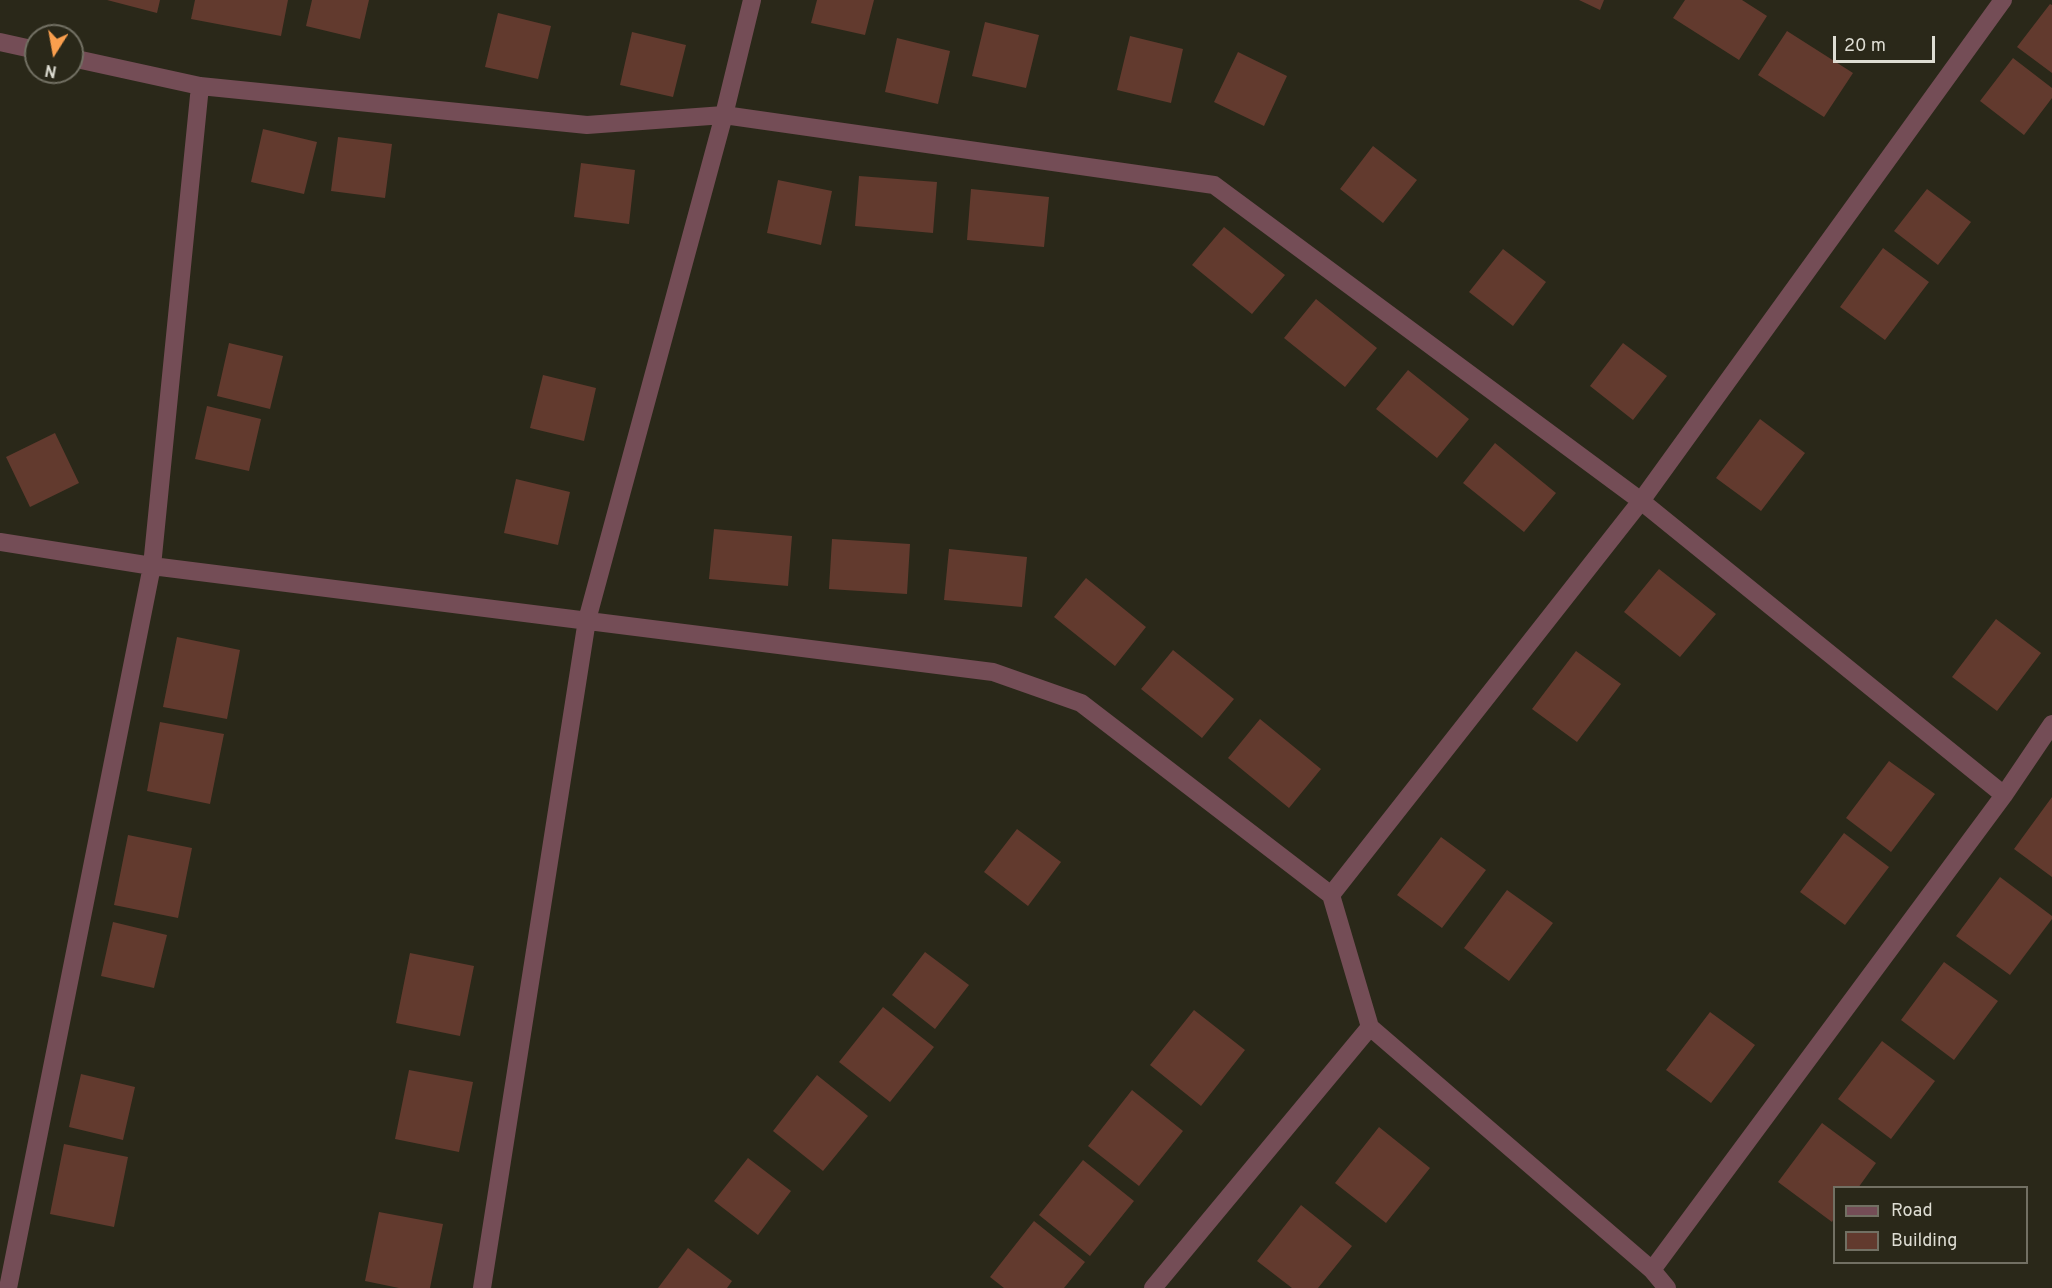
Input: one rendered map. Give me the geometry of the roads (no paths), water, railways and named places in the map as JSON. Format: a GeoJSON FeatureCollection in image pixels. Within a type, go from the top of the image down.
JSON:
{"type":"FeatureCollection","features":[{"type":"Feature","properties":{"kind":"street"},"geometry":{"type":"LineString","coordinates":[[482,1288],[587,620],[724,115],[752,0]]}},
{"type":"Feature","properties":{"kind":"street"},"geometry":{"type":"LineString","coordinates":[[1331,895],[1641,501],[2002,0]]}},
{"type":"Feature","properties":{"kind":"street"},"geometry":{"type":"LineString","coordinates":[[0,42],[24,47]]}},
{"type":"Feature","properties":{"kind":"street"},"geometry":{"type":"LineString","coordinates":[[84,61],[200,86],[587,125],[724,115],[1214,184],[1641,501],[2004,795]]}},
{"type":"Feature","properties":{"kind":"street"},"geometry":{"type":"LineString","coordinates":[[8,1288],[152,566],[200,86]]}},
{"type":"Feature","properties":{"kind":"street"},"geometry":{"type":"LineString","coordinates":[[0,542],[152,566],[993,672],[1081,703],[1331,895],[1370,1028],[1652,1270],[1667,1288]]}},
{"type":"Feature","properties":{"kind":"street"},"geometry":{"type":"LineString","coordinates":[[1652,1270],[2004,795],[2052,724]]}},
{"type":"Feature","properties":{"kind":"street"},"geometry":{"type":"LineString","coordinates":[[1153,1288],[1370,1028]]}}]}
